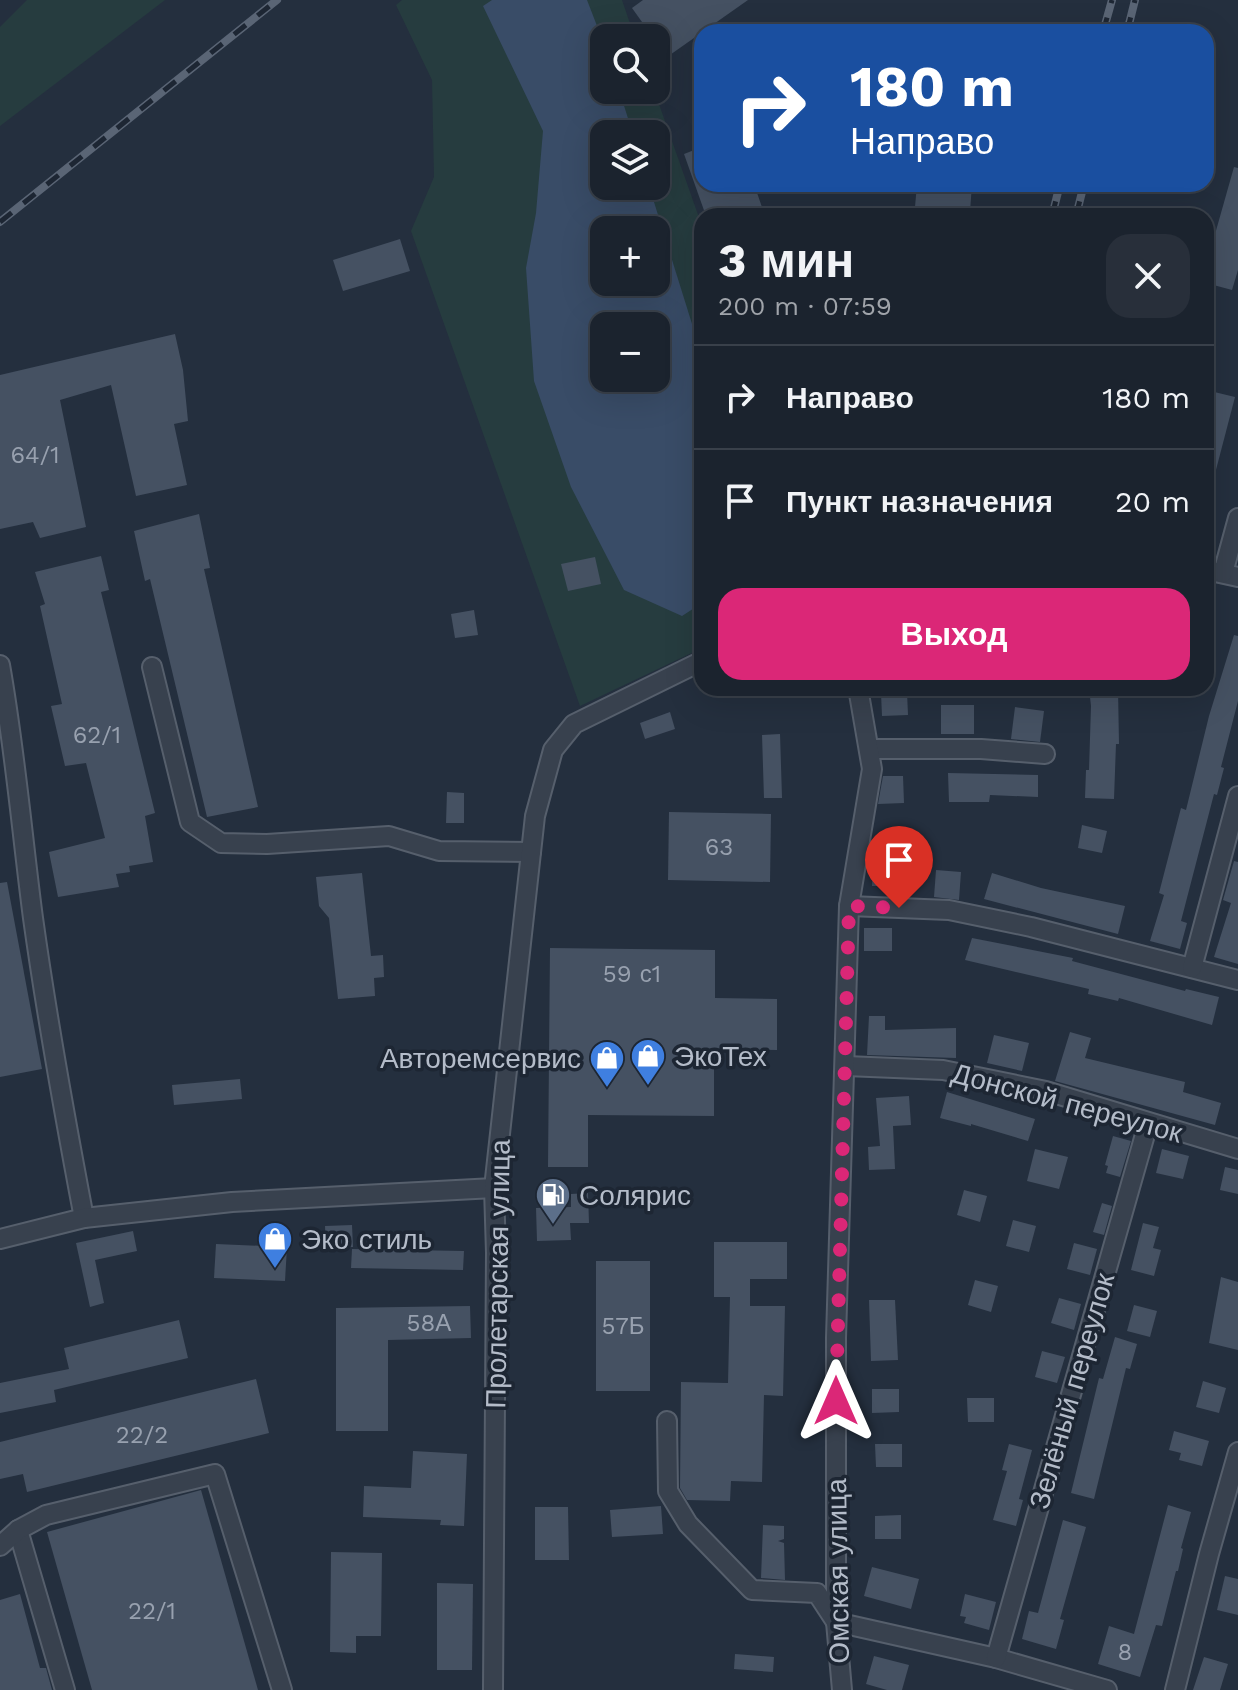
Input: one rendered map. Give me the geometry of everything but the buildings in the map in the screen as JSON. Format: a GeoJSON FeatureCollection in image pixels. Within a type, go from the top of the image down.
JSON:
{"type":"FeatureCollection","features":[{"type":"Feature","properties":{"kind":"street"},"geometry":{"type":"LineString","coordinates":[[1222,573],[1238,518]]}},
{"type":"Feature","properties":{"kind":"street"},"geometry":{"type":"LineString","coordinates":[[0,665],[12,733],[33,916],[56,1073],[84,1218]]}},
{"type":"Feature","properties":{"kind":"street","name":"Пролетарская улица"},"geometry":{"type":"LineString","coordinates":[[493,1690],[494,1188],[535,816],[553,750],[574,724],[694,665]]}},
{"type":"Feature","properties":{"kind":"street"},"geometry":{"type":"LineString","coordinates":[[152,667],[190,822],[221,843],[267,844],[389,836],[439,851],[531,852]]}},
{"type":"Feature","properties":{"kind":"street","name":"Омская улица"},"geometry":{"type":"LineString","coordinates":[[842,1690],[836,1622],[836,1338],[849,906],[872,769],[859,696]]}},
{"type":"Feature","properties":{"kind":"street"},"geometry":{"type":"LineString","coordinates":[[869,749],[981,749],[1045,754]]}},
{"type":"Feature","properties":{"kind":"street"},"geometry":{"type":"LineString","coordinates":[[1192,968],[1238,796]]}},
{"type":"Feature","properties":{"kind":"street"},"geometry":{"type":"LineString","coordinates":[[849,906],[949,910],[1031,927],[1238,980]]}},
{"type":"Feature","properties":{"kind":"street","name":"Донской переулок"},"geometry":{"type":"LineString","coordinates":[[846,1066],[943,1070],[1046,1091],[1238,1149]]}},
{"type":"Feature","properties":{"kind":"street","name":"Зелёный переулок"},"geometry":{"type":"LineString","coordinates":[[996,1658],[1148,1124]]}},
{"type":"Feature","properties":{"kind":"street"},"geometry":{"type":"LineString","coordinates":[[0,1239],[84,1218],[232,1202],[494,1188]]}},
{"type":"Feature","properties":{"kind":"street"},"geometry":{"type":"LineString","coordinates":[[667,1421],[668,1491],[688,1524],[752,1590],[817,1593],[836,1622],[996,1658],[1107,1690]]}},
{"type":"Feature","properties":{"kind":"street"},"geometry":{"type":"LineString","coordinates":[[1175,1690],[1238,1452]]}},
{"type":"Feature","properties":{"kind":"street"},"geometry":{"type":"LineString","coordinates":[[0,1546],[18,1530],[46,1515],[215,1474],[282,1690]]}},
{"type":"Feature","properties":{"kind":"street"},"geometry":{"type":"LineString","coordinates":[[18,1530],[65,1690]]}},
{"type":"Feature","properties":{"kind":"green space"},"geometry":{"type":"Polygon","coordinates":[[[27,0],[165,0],[0,126],[0,27],[27,0]]]}},
{"type":"Feature","properties":{"kind":"green space"},"geometry":{"type":"Polygon","coordinates":[[[402,0],[622,0],[630,24],[590,24],[590,104],[659,104],[665,120],[590,120],[590,200],[670,200],[670,135],[696,208],[694,652],[580,706],[411,231],[434,177],[432,80],[396,5],[402,0]]]}},
{"type":"Feature","properties":{"kind":"water"},"geometry":{"type":"Polygon","coordinates":[[[492,0],[587,0],[596,24],[590,24],[590,104],[623,104],[629,120],[590,120],[590,200],[653,200],[658,216],[590,216],[590,296],[670,296],[670,253],[694,330],[694,608],[682,616],[624,590],[571,487],[534,381],[526,268],[536,213],[543,131],[483,6],[492,0]]]}},
{"type":"Feature","properties":{"kind":"railway"},"geometry":{"type":"LineString","coordinates":[[0,222],[277,0]]}},
{"type":"Feature","properties":{"kind":"railway"},"geometry":{"type":"LineString","coordinates":[[1105,24],[1112,0]]}},
{"type":"Feature","properties":{"kind":"railway"},"geometry":{"type":"LineString","coordinates":[[1129,24],[1135,0]]}},
{"type":"Feature","properties":{"kind":"railway"},"geometry":{"type":"LineString","coordinates":[[1054,208],[1058,192]]}},
{"type":"Feature","properties":{"kind":"railway"},"geometry":{"type":"LineString","coordinates":[[1078,208],[1082,192]]}},
{"type":"Feature","properties":{"kind":"place","name":"ЭкоТех"},"geometry":{"type":"Point","coordinates":[648,1087]}},
{"type":"Feature","properties":{"kind":"place","name":"Авторемсервис"},"geometry":{"type":"Point","coordinates":[607,1089]}},
{"type":"Feature","properties":{"kind":"place","name":"Солярис"},"geometry":{"type":"Point","coordinates":[553,1226]}},
{"type":"Feature","properties":{"kind":"place","name":"Эко стиль"},"geometry":{"type":"Point","coordinates":[275,1270]}},
{"type":"Feature","properties":{"kind":"route"},"geometry":{"type":"LineString","coordinates":[[836,1401],[849,906],[899,908]]}}]}
